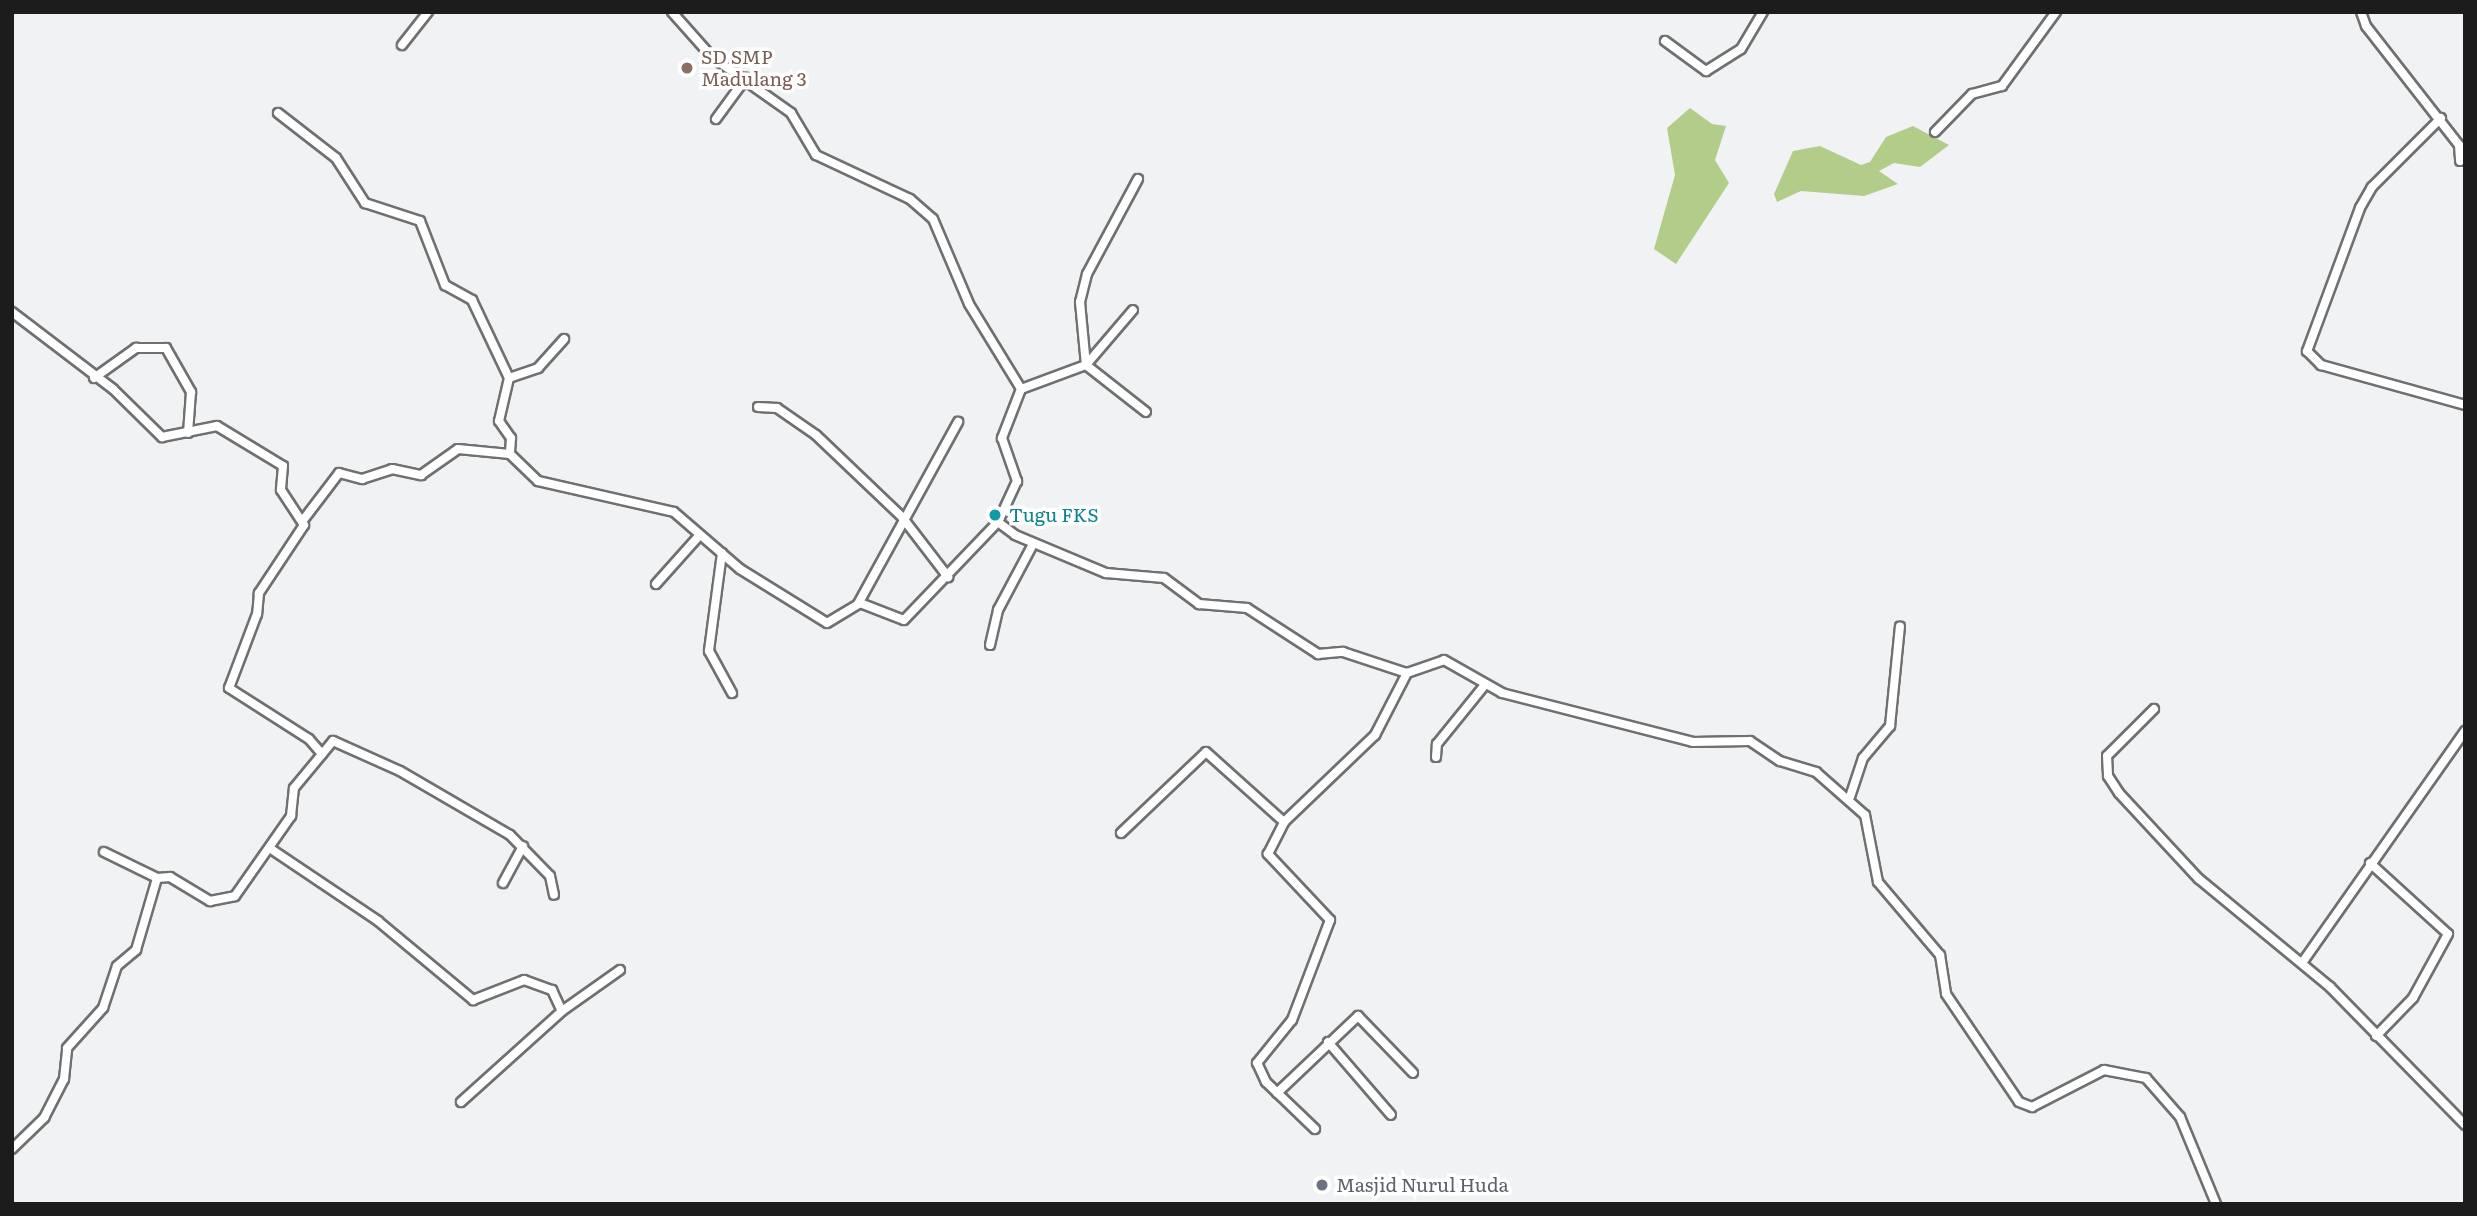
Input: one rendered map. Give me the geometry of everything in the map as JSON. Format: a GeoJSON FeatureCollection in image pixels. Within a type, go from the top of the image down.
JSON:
{"type":"FeatureCollection","features":[{"type":"Feature","properties":{"kind":"street"},"geometry":{"type":"LineString","coordinates":[[402,45],[428,12]]}},
{"type":"Feature","properties":{"kind":"street"},"geometry":{"type":"LineString","coordinates":[[671,12],[712,57],[746,78],[791,113],[816,155],[910,199],[933,219],[969,304],[1021,389]]}},
{"type":"Feature","properties":{"kind":"street"},"geometry":{"type":"LineString","coordinates":[[1665,41],[1706,71],[1741,49],[1763,12]]}},
{"type":"Feature","properties":{"kind":"street"},"geometry":{"type":"LineString","coordinates":[[1934,132],[1972,94],[2002,86],[2056,12]]}},
{"type":"Feature","properties":{"kind":"street"},"geometry":{"type":"LineString","coordinates":[[2361,12],[2365,26],[2441,118],[2459,145],[2460,161]]}},
{"type":"Feature","properties":{"kind":"street"},"geometry":{"type":"LineString","coordinates":[[716,119],[746,78]]}},
{"type":"Feature","properties":{"kind":"street"},"geometry":{"type":"LineString","coordinates":[[278,114],[336,158],[365,203],[419,221],[445,285],[472,300],[509,378],[499,418],[511,438],[510,454]]}},
{"type":"Feature","properties":{"kind":"street"},"geometry":{"type":"LineString","coordinates":[[2441,118],[2360,208],[2307,351],[2321,365],[2465,405]]}},
{"type":"Feature","properties":{"kind":"street"},"geometry":{"type":"LineString","coordinates":[[1138,178],[1087,274],[1080,302],[1086,365],[1146,412]]}},
{"type":"Feature","properties":{"kind":"street"},"geometry":{"type":"LineString","coordinates":[[858,604],[900,622],[948,577],[998,522],[1017,481],[1002,438],[1021,389],[1086,365],[1133,310]]}},
{"type":"Feature","properties":{"kind":"street"},"geometry":{"type":"LineString","coordinates":[[12,312],[162,437],[217,426],[279,462],[285,470],[281,490],[304,519]]}},
{"type":"Feature","properties":{"kind":"street"},"geometry":{"type":"LineString","coordinates":[[509,378],[538,368],[564,339]]}},
{"type":"Feature","properties":{"kind":"street"},"geometry":{"type":"LineString","coordinates":[[94,378],[136,348],[166,348],[191,391],[188,433]]}},
{"type":"Feature","properties":{"kind":"street"},"geometry":{"type":"LineString","coordinates":[[758,407],[797,419],[902,517],[948,577]]}},
{"type":"Feature","properties":{"kind":"street"},"geometry":{"type":"LineString","coordinates":[[322,754],[229,688],[257,614],[258,593],[278,572],[304,519],[339,473],[367,479],[392,469],[415,476],[458,449],[510,454],[542,483],[656,505],[680,515],[698,537],[824,622],[858,604],[902,517],[958,422]]}},
{"type":"Feature","properties":{"kind":"street"},"geometry":{"type":"LineString","coordinates":[[998,522],[1032,547],[1106,573],[1164,578],[1199,604],[1247,608],[1318,654],[1343,652],[1407,673],[1444,660],[1484,686],[1693,742],[1750,741],[1780,761],[1816,772],[1850,797],[1865,815],[1878,882],[1940,955],[1946,995],[2019,1102],[2032,1107],[2104,1070],[2146,1078],[2180,1117],[2216,1204]]}},
{"type":"Feature","properties":{"kind":"street"},"geometry":{"type":"LineString","coordinates":[[656,584],[698,537]]}},
{"type":"Feature","properties":{"kind":"street"},"geometry":{"type":"LineString","coordinates":[[990,645],[998,610],[1032,547]]}},
{"type":"Feature","properties":{"kind":"street"},"geometry":{"type":"LineString","coordinates":[[722,553],[709,651],[732,693]]}},
{"type":"Feature","properties":{"kind":"street"},"geometry":{"type":"LineString","coordinates":[[1850,797],[1863,758],[1890,726],[1900,626]]}},
{"type":"Feature","properties":{"kind":"street"},"geometry":{"type":"LineString","coordinates":[[1315,1129],[1277,1093],[1257,1063],[1292,1020],[1330,920],[1270,861],[1269,846],[1284,822],[1365,747],[1407,673]]}},
{"type":"Feature","properties":{"kind":"street"},"geometry":{"type":"LineString","coordinates":[[1436,757],[1437,744],[1484,686]]}},
{"type":"Feature","properties":{"kind":"street"},"geometry":{"type":"LineString","coordinates":[[2154,709],[2112,747],[2108,776],[2183,863],[2302,963],[2465,1125]]}},
{"type":"Feature","properties":{"kind":"street"},"geometry":{"type":"LineString","coordinates":[[2302,963],[2465,731]]}},
{"type":"Feature","properties":{"kind":"street"},"geometry":{"type":"LineString","coordinates":[[104,852],[157,878],[170,877],[220,902],[243,888],[292,814],[294,788],[322,754],[337,742],[400,771],[523,846],[550,876],[554,895]]}},
{"type":"Feature","properties":{"kind":"street"},"geometry":{"type":"LineString","coordinates":[[1121,833],[1206,752],[1284,822]]}},
{"type":"Feature","properties":{"kind":"street"},"geometry":{"type":"LineString","coordinates":[[503,883],[523,846]]}},
{"type":"Feature","properties":{"kind":"street"},"geometry":{"type":"LineString","coordinates":[[271,849],[378,921],[473,1000],[524,980],[552,990],[562,1011]]}},
{"type":"Feature","properties":{"kind":"street"},"geometry":{"type":"LineString","coordinates":[[2370,863],[2448,934],[2413,998],[2375,1036]]}},
{"type":"Feature","properties":{"kind":"street"},"geometry":{"type":"LineString","coordinates":[[12,1149],[44,1118],[64,1079],[67,1048],[103,1008],[117,966],[136,950],[157,878]]}},
{"type":"Feature","properties":{"kind":"street"},"geometry":{"type":"LineString","coordinates":[[461,1102],[562,1011],[620,970]]}},
{"type":"Feature","properties":{"kind":"street"},"geometry":{"type":"LineString","coordinates":[[1277,1093],[1351,1018],[1366,1018],[1412,1073]]}},
{"type":"Feature","properties":{"kind":"street"},"geometry":{"type":"LineString","coordinates":[[1328,1042],[1391,1115]]}},
{"type":"Feature","properties":{"kind":"green space"},"geometry":{"type":"Polygon","coordinates":[[[1690,108],[1712,124],[1726,126],[1715,160],[1729,183],[1676,264],[1654,249],[1675,175],[1667,128],[1690,108]]]}},
{"type":"Feature","properties":{"kind":"green space"},"geometry":{"type":"Polygon","coordinates":[[[1913,126],[1949,145],[1920,167],[1894,163],[1879,171],[1898,184],[1864,196],[1801,191],[1777,202],[1774,194],[1793,151],[1820,146],[1861,165],[1870,162],[1886,137],[1913,126]]]}},
{"type":"Feature","properties":{"kind":"place","name":"SD SMP Madulang 3"},"geometry":{"type":"Point","coordinates":[687,68]}},
{"type":"Feature","properties":{"kind":"place","name":"Tugu FKS"},"geometry":{"type":"Point","coordinates":[995,515]}},
{"type":"Feature","properties":{"kind":"place","name":"Masjid Nurul Huda"},"geometry":{"type":"Point","coordinates":[1322,1185]}}]}
